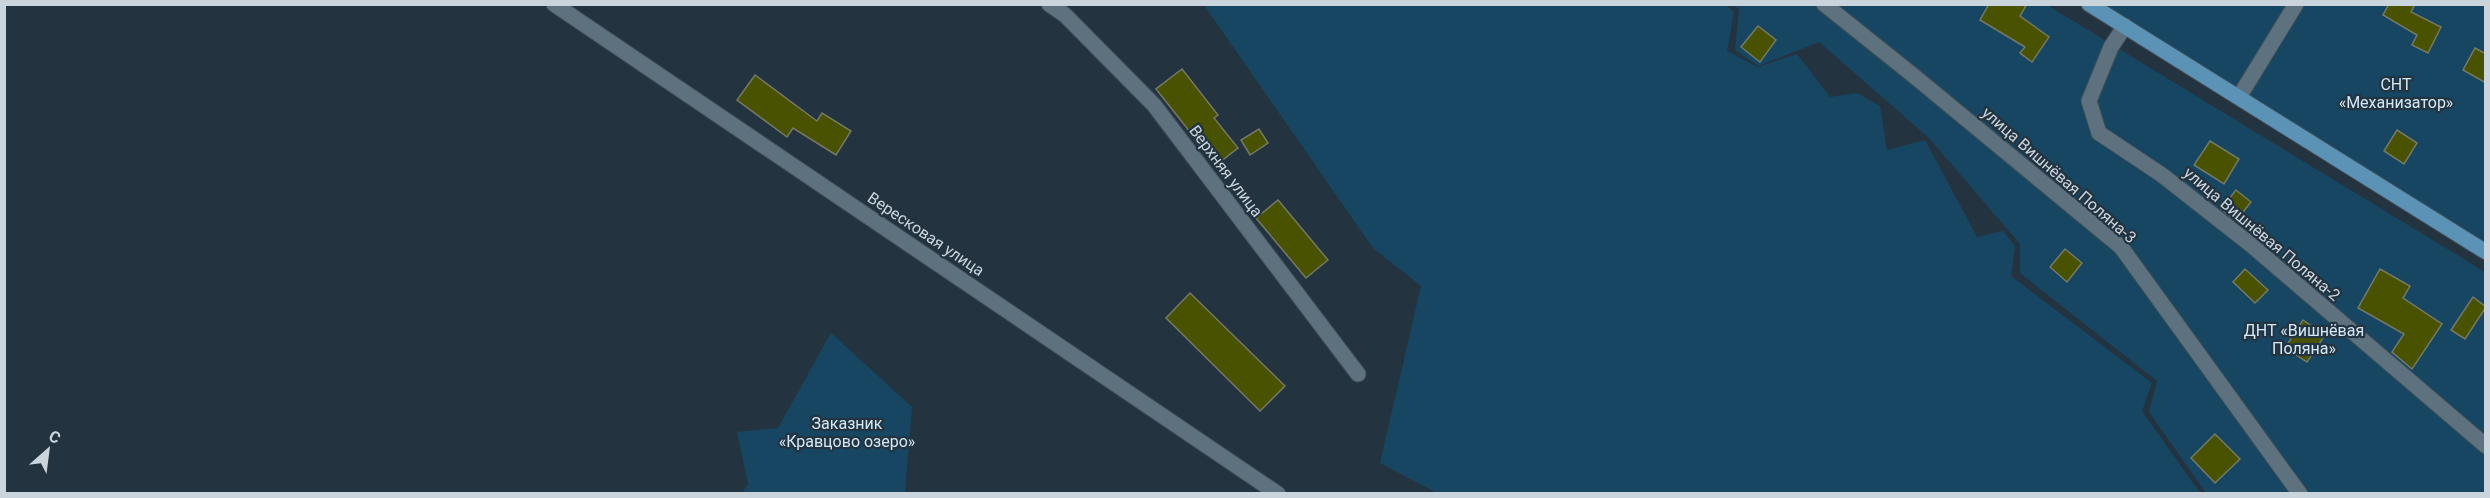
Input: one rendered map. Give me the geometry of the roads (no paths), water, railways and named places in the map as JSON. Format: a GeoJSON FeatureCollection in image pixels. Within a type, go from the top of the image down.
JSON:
{"type":"FeatureCollection","features":[{"type":"Feature","properties":{"kind":"main road"},"geometry":{"type":"LineString","coordinates":[[2089,4],[2486,252]]}},
{"type":"Feature","properties":{"kind":"street","name":"Вересковая улица"},"geometry":{"type":"LineString","coordinates":[[554,4],[1278,494]]}},
{"type":"Feature","properties":{"kind":"street","name":"Верхняя улица"},"geometry":{"type":"LineString","coordinates":[[1049,4],[1065,15],[1154,105],[1358,374]]}},
{"type":"Feature","properties":{"kind":"street","name":"улица Вишнёвая Поляна-3"},"geometry":{"type":"LineString","coordinates":[[1824,4],[2121,247],[2300,494]]}},
{"type":"Feature","properties":{"kind":"street"},"geometry":{"type":"LineString","coordinates":[[2240,97],[2296,4]]}},
{"type":"Feature","properties":{"kind":"street","name":"улица Вишнёвая Поляна-2"},"geometry":{"type":"LineString","coordinates":[[2125,26],[2111,48],[2089,101],[2099,133],[2162,174],[2250,244],[2486,446]]}},
{"type":"Feature","properties":{"kind":"park label","name":"СНТ «Механизатор»"},"geometry":{"type":"Point","coordinates":[2396,93]}},
{"type":"Feature","properties":{"kind":"park label","name":"ДНТ «Вишнёвая Поляна»"},"geometry":{"type":"Point","coordinates":[2304,339]}},
{"type":"Feature","properties":{"kind":"park label","name":"Заказник «Кравцово озеро»"},"geometry":{"type":"Point","coordinates":[847,432]}}]}
